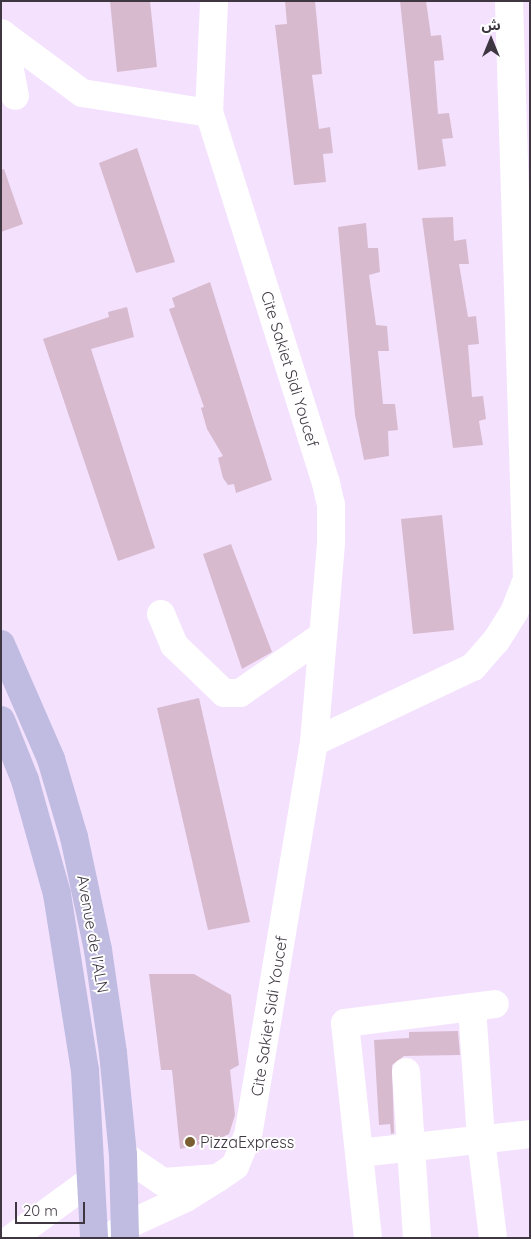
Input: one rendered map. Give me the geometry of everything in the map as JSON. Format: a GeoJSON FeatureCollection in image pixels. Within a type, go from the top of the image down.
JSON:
{"type":"FeatureCollection","features":[{"type":"Feature","properties":{"kind":"main road","name":"Avenue de l'ALN"},"geometry":{"type":"LineString","coordinates":[[1,644],[51,759],[74,837],[98,950],[123,1155],[120,1234]]}},
{"type":"Feature","properties":{"kind":"main road"},"geometry":{"type":"LineString","coordinates":[[1,720],[25,780],[57,894],[85,1070],[94,1238]]}},
{"type":"Feature","properties":{"kind":"street","name":"Cite Sakiet Sidi Youcef"},"geometry":{"type":"LineString","coordinates":[[120,1234],[186,1198],[236,1166],[248,1136],[314,742],[331,542],[331,505],[209,113],[214,1]]}},
{"type":"Feature","properties":{"kind":"street"},"geometry":{"type":"LineString","coordinates":[[314,742],[472,667],[496,641],[515,610],[527,578],[521,97],[509,1]]}},
{"type":"Feature","properties":{"kind":"street"},"geometry":{"type":"LineString","coordinates":[[2,34],[82,93],[209,113]]}},
{"type":"Feature","properties":{"kind":"street"},"geometry":{"type":"LineString","coordinates":[[2,34],[15,96]]}},
{"type":"Feature","properties":{"kind":"street"},"geometry":{"type":"LineString","coordinates":[[161,614],[174,644],[224,693],[240,693],[322,636]]}},
{"type":"Feature","properties":{"kind":"street"},"geometry":{"type":"LineString","coordinates":[[368,1238],[345,1023],[483,1005],[481,1139],[493,1238]]}},
{"type":"Feature","properties":{"kind":"street"},"geometry":{"type":"LineString","coordinates":[[406,1072],[418,1238]]}},
{"type":"Feature","properties":{"kind":"street"},"geometry":{"type":"LineString","coordinates":[[359,1153],[530,1134]]}},
{"type":"Feature","properties":{"kind":"street"},"geometry":{"type":"LineString","coordinates":[[123,1155],[162,1182],[218,1178]]}},
{"type":"Feature","properties":{"kind":"street"},"geometry":{"type":"LineString","coordinates":[[12,1238],[90,1181]]}},
{"type":"Feature","properties":{"kind":"building"},"geometry":{"type":"Polygon","coordinates":[[[110,1],[150,1],[157,67],[117,72],[110,1]]]}},
{"type":"Feature","properties":{"kind":"building"},"geometry":{"type":"Polygon","coordinates":[[[285,1],[315,1],[322,74],[312,75],[319,129],[330,127],[333,153],[323,154],[326,182],[294,185],[275,25],[287,24],[285,1]]]}},
{"type":"Feature","properties":{"kind":"building"},"geometry":{"type":"Polygon","coordinates":[[[400,1],[426,1],[431,36],[441,35],[444,60],[434,61],[438,114],[449,113],[453,138],[442,139],[446,166],[418,170],[400,1]]]}},
{"type":"Feature","properties":{"kind":"building"},"geometry":{"type":"Polygon","coordinates":[[[137,148],[175,262],[136,273],[99,163],[137,148]]]}},
{"type":"Feature","properties":{"kind":"building"},"geometry":{"type":"Polygon","coordinates":[[[4,169],[23,224],[1,232],[1,170],[4,169]]]}},
{"type":"Feature","properties":{"kind":"building"},"geometry":{"type":"Polygon","coordinates":[[[453,217],[454,241],[466,239],[469,264],[459,264],[468,317],[476,316],[479,344],[468,345],[472,397],[483,396],[486,419],[479,421],[483,445],[453,448],[422,218],[453,217]]]}},
{"type":"Feature","properties":{"kind":"building"},"geometry":{"type":"Polygon","coordinates":[[[366,223],[368,248],[378,248],[380,272],[369,275],[376,325],[387,326],[389,351],[378,351],[383,404],[395,404],[398,430],[388,431],[389,456],[364,460],[355,415],[338,227],[366,223]]]}},
{"type":"Feature","properties":{"kind":"building"},"geometry":{"type":"Polygon","coordinates":[[[210,282],[272,480],[236,493],[234,484],[228,485],[223,478],[218,458],[223,456],[207,429],[201,408],[204,407],[169,309],[175,307],[172,298],[210,282]]]}},
{"type":"Feature","properties":{"kind":"building"},"geometry":{"type":"Polygon","coordinates":[[[127,307],[134,337],[91,349],[155,548],[118,561],[43,339],[109,317],[108,312],[127,307]]]}},
{"type":"Feature","properties":{"kind":"building"},"geometry":{"type":"Polygon","coordinates":[[[442,515],[454,630],[413,634],[401,519],[442,515]]]}},
{"type":"Feature","properties":{"kind":"building"},"geometry":{"type":"Polygon","coordinates":[[[231,544],[272,652],[242,669],[203,554],[231,544]]]}},
{"type":"Feature","properties":{"kind":"building"},"geometry":{"type":"Polygon","coordinates":[[[199,698],[250,922],[208,930],[157,708],[199,698]]]}},
{"type":"Feature","properties":{"kind":"building"},"geometry":{"type":"Polygon","coordinates":[[[149,974],[194,974],[231,995],[239,1065],[230,1070],[235,1115],[229,1134],[214,1141],[180,1149],[172,1070],[161,1070],[149,974]]]}},
{"type":"Feature","properties":{"kind":"building"},"geometry":{"type":"Polygon","coordinates":[[[458,1031],[460,1055],[404,1056],[392,1065],[394,1133],[391,1134],[390,1124],[379,1125],[374,1040],[409,1038],[409,1032],[458,1031]]]}},
{"type":"Feature","properties":{"kind":"place","name":"PizzaExpress"},"geometry":{"type":"Point","coordinates":[190,1142]}}]}
